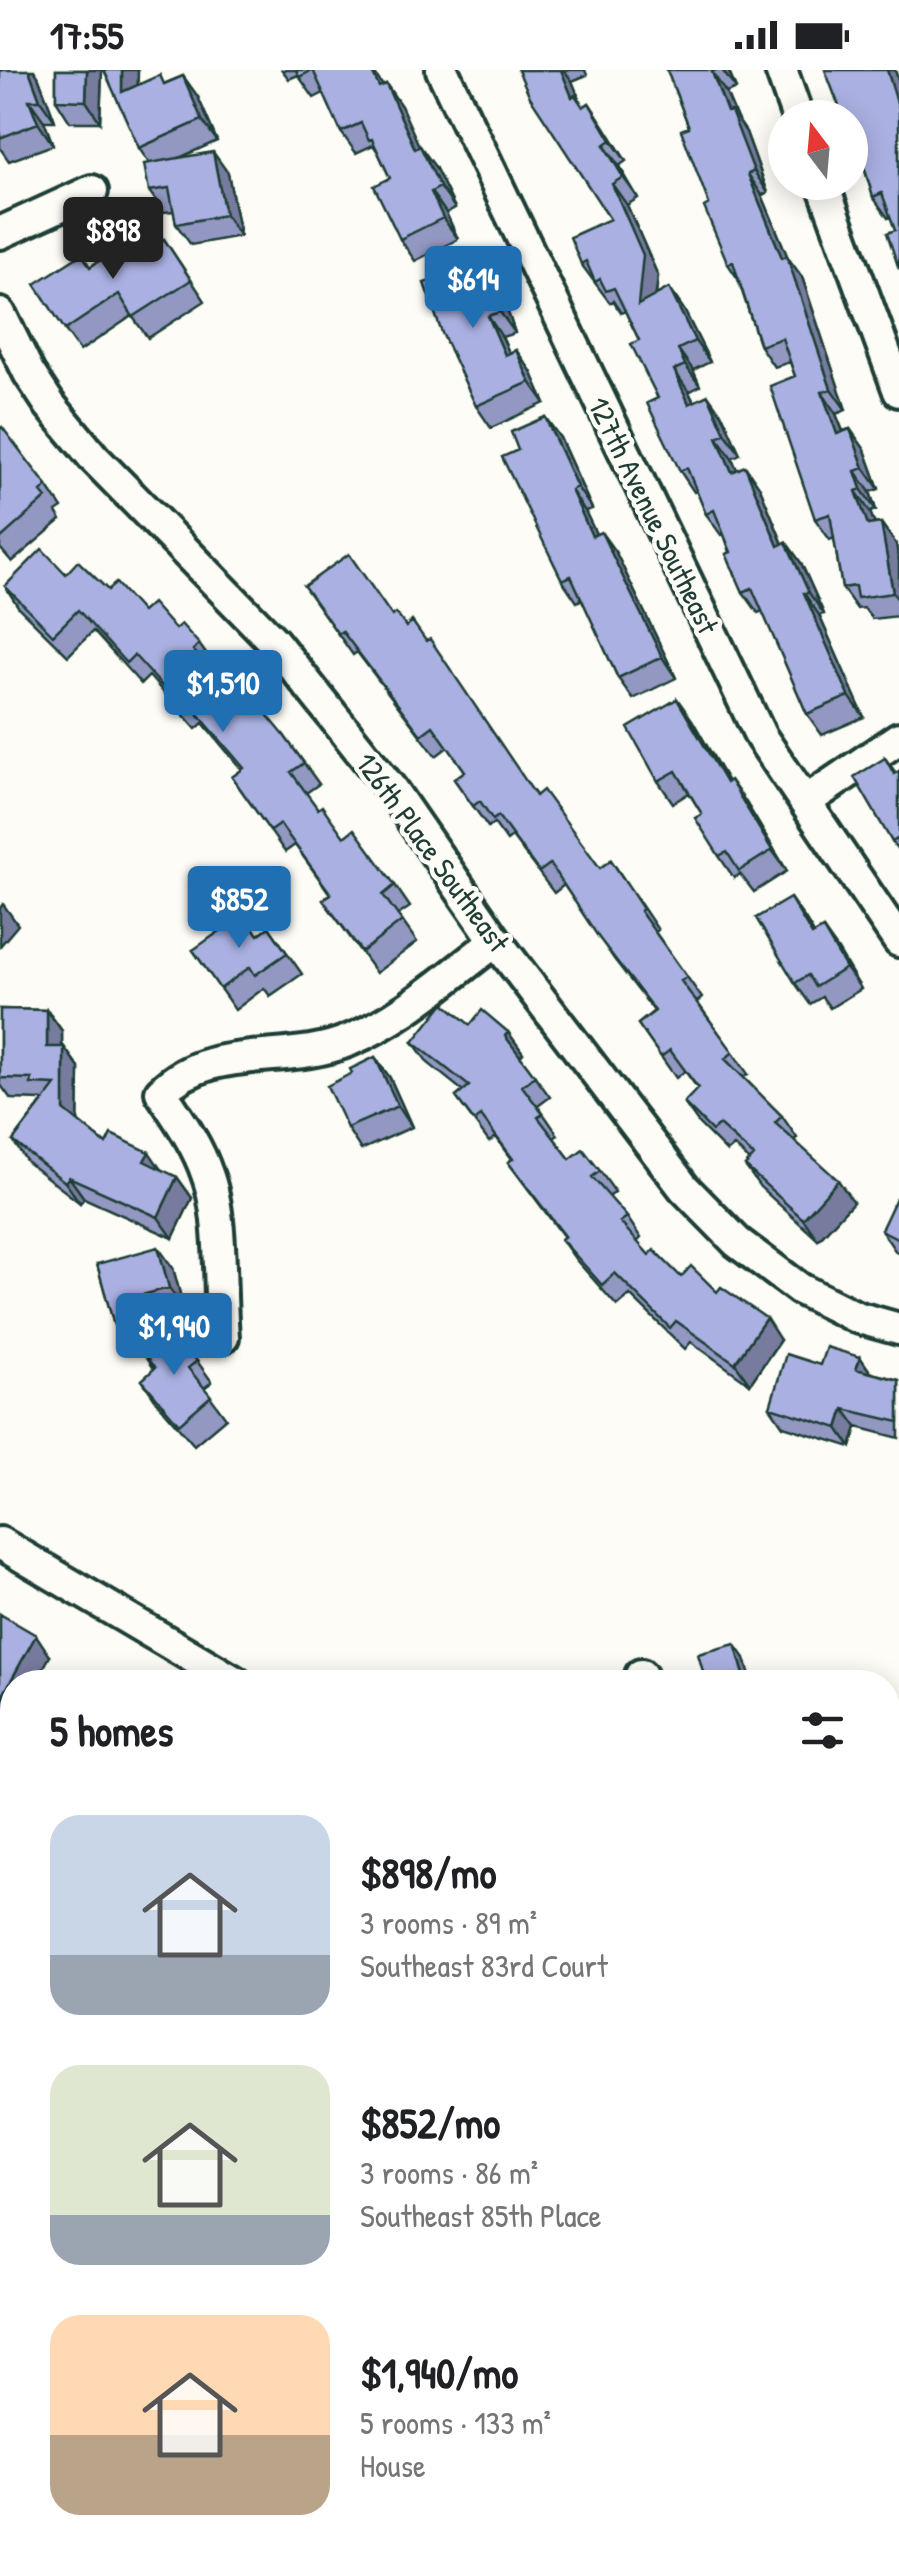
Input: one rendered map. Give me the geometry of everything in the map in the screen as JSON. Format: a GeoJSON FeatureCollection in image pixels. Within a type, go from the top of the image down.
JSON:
{"type":"FeatureCollection","features":[{"type":"Feature","properties":{"kind":"street","name":"127th Avenue Southeast"},"geometry":{"type":"LineString","coordinates":[[442,70],[761,737],[899,940]]}},
{"type":"Feature","properties":{"kind":"street"},"geometry":{"type":"LineString","coordinates":[[781,70],[792,100]]}},
{"type":"Feature","properties":{"kind":"street"},"geometry":{"type":"LineString","coordinates":[[0,233],[92,191]]}},
{"type":"Feature","properties":{"kind":"street"},"geometry":{"type":"LineString","coordinates":[[829,200],[897,377]]}},
{"type":"Feature","properties":{"kind":"street","name":"126th Place Southeast"},"geometry":{"type":"LineString","coordinates":[[0,314],[50,405],[94,458],[274,642],[391,790],[496,941],[684,1188],[737,1242],[800,1289],[856,1318],[899,1329]]}},
{"type":"Feature","properties":{"kind":"street"},"geometry":{"type":"LineString","coordinates":[[805,802],[899,738]]}},
{"type":"Feature","properties":{"kind":"street"},"geometry":{"type":"LineString","coordinates":[[223,1337],[216,1209],[208,1175],[189,1135],[161,1092],[177,1076],[218,1060],[279,1056],[348,1041],[393,1018],[496,941]]}},
{"type":"Feature","properties":{"kind":"street"},"geometry":{"type":"LineString","coordinates":[[0,1543],[215,1670]]}},
{"type":"Feature","properties":{"kind":"building"},"geometry":{"type":"Polygon","coordinates":[[[0,70],[29,70],[40,100],[29,100],[38,123],[0,138],[0,70]]]}},
{"type":"Feature","properties":{"kind":"building"},"geometry":{"type":"Polygon","coordinates":[[[56,70],[87,70],[86,101],[56,100],[56,70]]]}},
{"type":"Feature","properties":{"kind":"building"},"geometry":{"type":"Polygon","coordinates":[[[104,70],[122,70],[122,92],[160,75],[164,84],[183,76],[202,120],[139,148],[104,70]]]}},
{"type":"Feature","properties":{"kind":"building"},"geometry":{"type":"Polygon","coordinates":[[[313,70],[371,70],[379,87],[386,84],[415,149],[420,146],[440,187],[431,192],[443,218],[400,239],[374,186],[390,178],[372,139],[369,140],[361,123],[341,132],[313,70]]]}},
{"type":"Feature","properties":{"kind":"building"},"geometry":{"type":"Polygon","coordinates":[[[518,70],[561,70],[572,97],[575,95],[583,107],[589,103],[611,140],[604,145],[623,177],[612,184],[643,255],[638,305],[669,288],[695,341],[678,349],[685,365],[674,370],[689,404],[708,395],[725,433],[717,437],[732,472],[745,466],[778,546],[786,542],[849,696],[807,714],[752,588],[743,592],[726,554],[731,552],[714,510],[706,514],[687,468],[680,471],[647,403],[658,398],[631,344],[639,340],[614,288],[606,291],[600,279],[595,282],[586,261],[581,264],[570,237],[610,219],[530,97],[518,70]]]}},
{"type":"Feature","properties":{"kind":"building"},"geometry":{"type":"Polygon","coordinates":[[[667,70],[716,70],[712,72],[727,112],[731,111],[754,171],[748,174],[782,258],[787,256],[831,389],[822,392],[837,434],[850,429],[864,468],[855,471],[861,489],[856,491],[868,525],[881,523],[893,593],[857,598],[855,586],[842,588],[830,514],[815,519],[770,386],[795,376],[782,338],[760,346],[733,262],[728,264],[704,207],[709,204],[681,130],[689,127],[667,70]]]}},
{"type":"Feature","properties":{"kind":"building"},"geometry":{"type":"Polygon","coordinates":[[[825,70],[887,70],[899,109],[899,269],[887,233],[895,230],[882,193],[873,197],[868,180],[868,100],[837,100],[825,70]]]}},
{"type":"Feature","properties":{"kind":"building"},"geometry":{"type":"Polygon","coordinates":[[[213,152],[225,215],[176,224],[169,188],[149,191],[144,164],[213,152]]]}},
{"type":"Feature","properties":{"kind":"building"},"geometry":{"type":"Polygon","coordinates":[[[164,239],[191,280],[133,317],[119,294],[65,330],[35,284],[82,254],[90,267],[126,243],[135,258],[164,239]]]}},
{"type":"Feature","properties":{"kind":"building"},"geometry":{"type":"Polygon","coordinates":[[[470,255],[480,283],[489,279],[500,312],[488,316],[505,355],[516,350],[530,382],[476,406],[424,283],[434,280],[430,270],[470,255]]]}},
{"type":"Feature","properties":{"kind":"building"},"geometry":{"type":"Polygon","coordinates":[[[545,417],[577,487],[571,490],[592,536],[601,532],[662,657],[618,678],[571,576],[562,580],[502,457],[518,450],[511,432],[545,417]]]}},
{"type":"Feature","properties":{"kind":"building"},"geometry":{"type":"Polygon","coordinates":[[[0,429],[47,486],[41,492],[46,498],[0,539],[0,429]]]}},
{"type":"Feature","properties":{"kind":"building"},"geometry":{"type":"Polygon","coordinates":[[[42,549],[66,574],[78,561],[108,590],[116,583],[142,612],[152,603],[175,629],[181,624],[199,644],[193,650],[250,713],[259,705],[283,734],[304,763],[291,772],[318,809],[322,806],[344,837],[354,829],[395,885],[383,895],[402,921],[362,952],[323,900],[331,894],[280,824],[270,831],[232,777],[244,768],[188,702],[182,708],[134,655],[126,663],[78,610],[53,635],[5,586],[42,549]]]}},
{"type":"Feature","properties":{"kind":"building"},"geometry":{"type":"Polygon","coordinates":[[[349,554],[392,616],[396,613],[406,627],[412,621],[426,641],[430,639],[536,796],[543,790],[600,868],[611,860],[643,909],[640,911],[687,977],[681,981],[733,1052],[725,1059],[782,1116],[775,1123],[838,1180],[803,1219],[745,1166],[754,1156],[719,1125],[712,1131],[684,1103],[698,1088],[670,1050],[661,1057],[638,1024],[655,1011],[599,938],[550,864],[539,872],[498,816],[493,820],[480,801],[473,806],[454,779],[465,771],[433,726],[421,735],[304,586],[349,554]]]}},
{"type":"Feature","properties":{"kind":"building"},"geometry":{"type":"Polygon","coordinates":[[[677,699],[726,783],[730,780],[772,850],[739,871],[727,852],[719,856],[695,818],[702,814],[676,771],[658,781],[628,728],[677,699]]]}},
{"type":"Feature","properties":{"kind":"building"},"geometry":{"type":"Polygon","coordinates":[[[885,758],[894,774],[899,771],[899,843],[897,839],[892,842],[854,777],[885,758]]]}},
{"type":"Feature","properties":{"kind":"building"},"geometry":{"type":"Polygon","coordinates":[[[790,898],[812,935],[823,929],[846,968],[815,987],[808,975],[795,983],[756,918],[790,898]]]}},
{"type":"Feature","properties":{"kind":"building"},"geometry":{"type":"Polygon","coordinates":[[[244,914],[258,935],[269,927],[287,953],[255,975],[250,967],[220,989],[193,950],[244,914]]]}},
{"type":"Feature","properties":{"kind":"building"},"geometry":{"type":"Polygon","coordinates":[[[444,1003],[470,1025],[482,1010],[508,1032],[505,1036],[535,1076],[522,1086],[543,1114],[538,1117],[570,1159],[583,1149],[600,1171],[592,1177],[627,1217],[620,1222],[649,1255],[654,1250],[681,1277],[691,1266],[717,1292],[721,1287],[766,1318],[735,1363],[676,1321],[670,1328],[615,1273],[602,1285],[561,1239],[565,1236],[508,1162],[513,1159],[481,1116],[474,1121],[456,1097],[469,1086],[413,1042],[444,1003]]]}},
{"type":"Feature","properties":{"kind":"building"},"geometry":{"type":"Polygon","coordinates":[[[0,1009],[47,1010],[47,1047],[64,1047],[64,1110],[106,1144],[111,1134],[149,1152],[144,1161],[177,1177],[158,1217],[69,1177],[65,1182],[13,1141],[56,1085],[0,1078],[0,1009]]]}},
{"type":"Feature","properties":{"kind":"building"},"geometry":{"type":"Polygon","coordinates":[[[375,1057],[398,1106],[347,1128],[327,1086],[375,1057]]]}},
{"type":"Feature","properties":{"kind":"building"},"geometry":{"type":"Polygon","coordinates":[[[896,1198],[899,1199],[899,1239],[881,1230],[896,1198]]]}},
{"type":"Feature","properties":{"kind":"building"},"geometry":{"type":"Polygon","coordinates":[[[158,1247],[169,1288],[142,1295],[157,1313],[114,1325],[97,1264],[158,1247]]]}},
{"type":"Feature","properties":{"kind":"building"},"geometry":{"type":"Polygon","coordinates":[[[171,1330],[197,1361],[188,1368],[211,1396],[179,1424],[142,1380],[155,1368],[143,1354],[171,1330]]]}},
{"type":"Feature","properties":{"kind":"building"},"geometry":{"type":"Polygon","coordinates":[[[826,1347],[860,1357],[856,1369],[899,1380],[899,1422],[844,1409],[838,1428],[770,1407],[786,1354],[820,1365],[826,1347]]]}},
{"type":"Feature","properties":{"kind":"building"},"geometry":{"type":"Polygon","coordinates":[[[0,1614],[36,1635],[17,1670],[0,1670],[0,1614]]]}},
{"type":"Feature","properties":{"kind":"building"},"geometry":{"type":"Polygon","coordinates":[[[735,1644],[743,1670],[703,1670],[698,1654],[735,1644]]]}}]}
